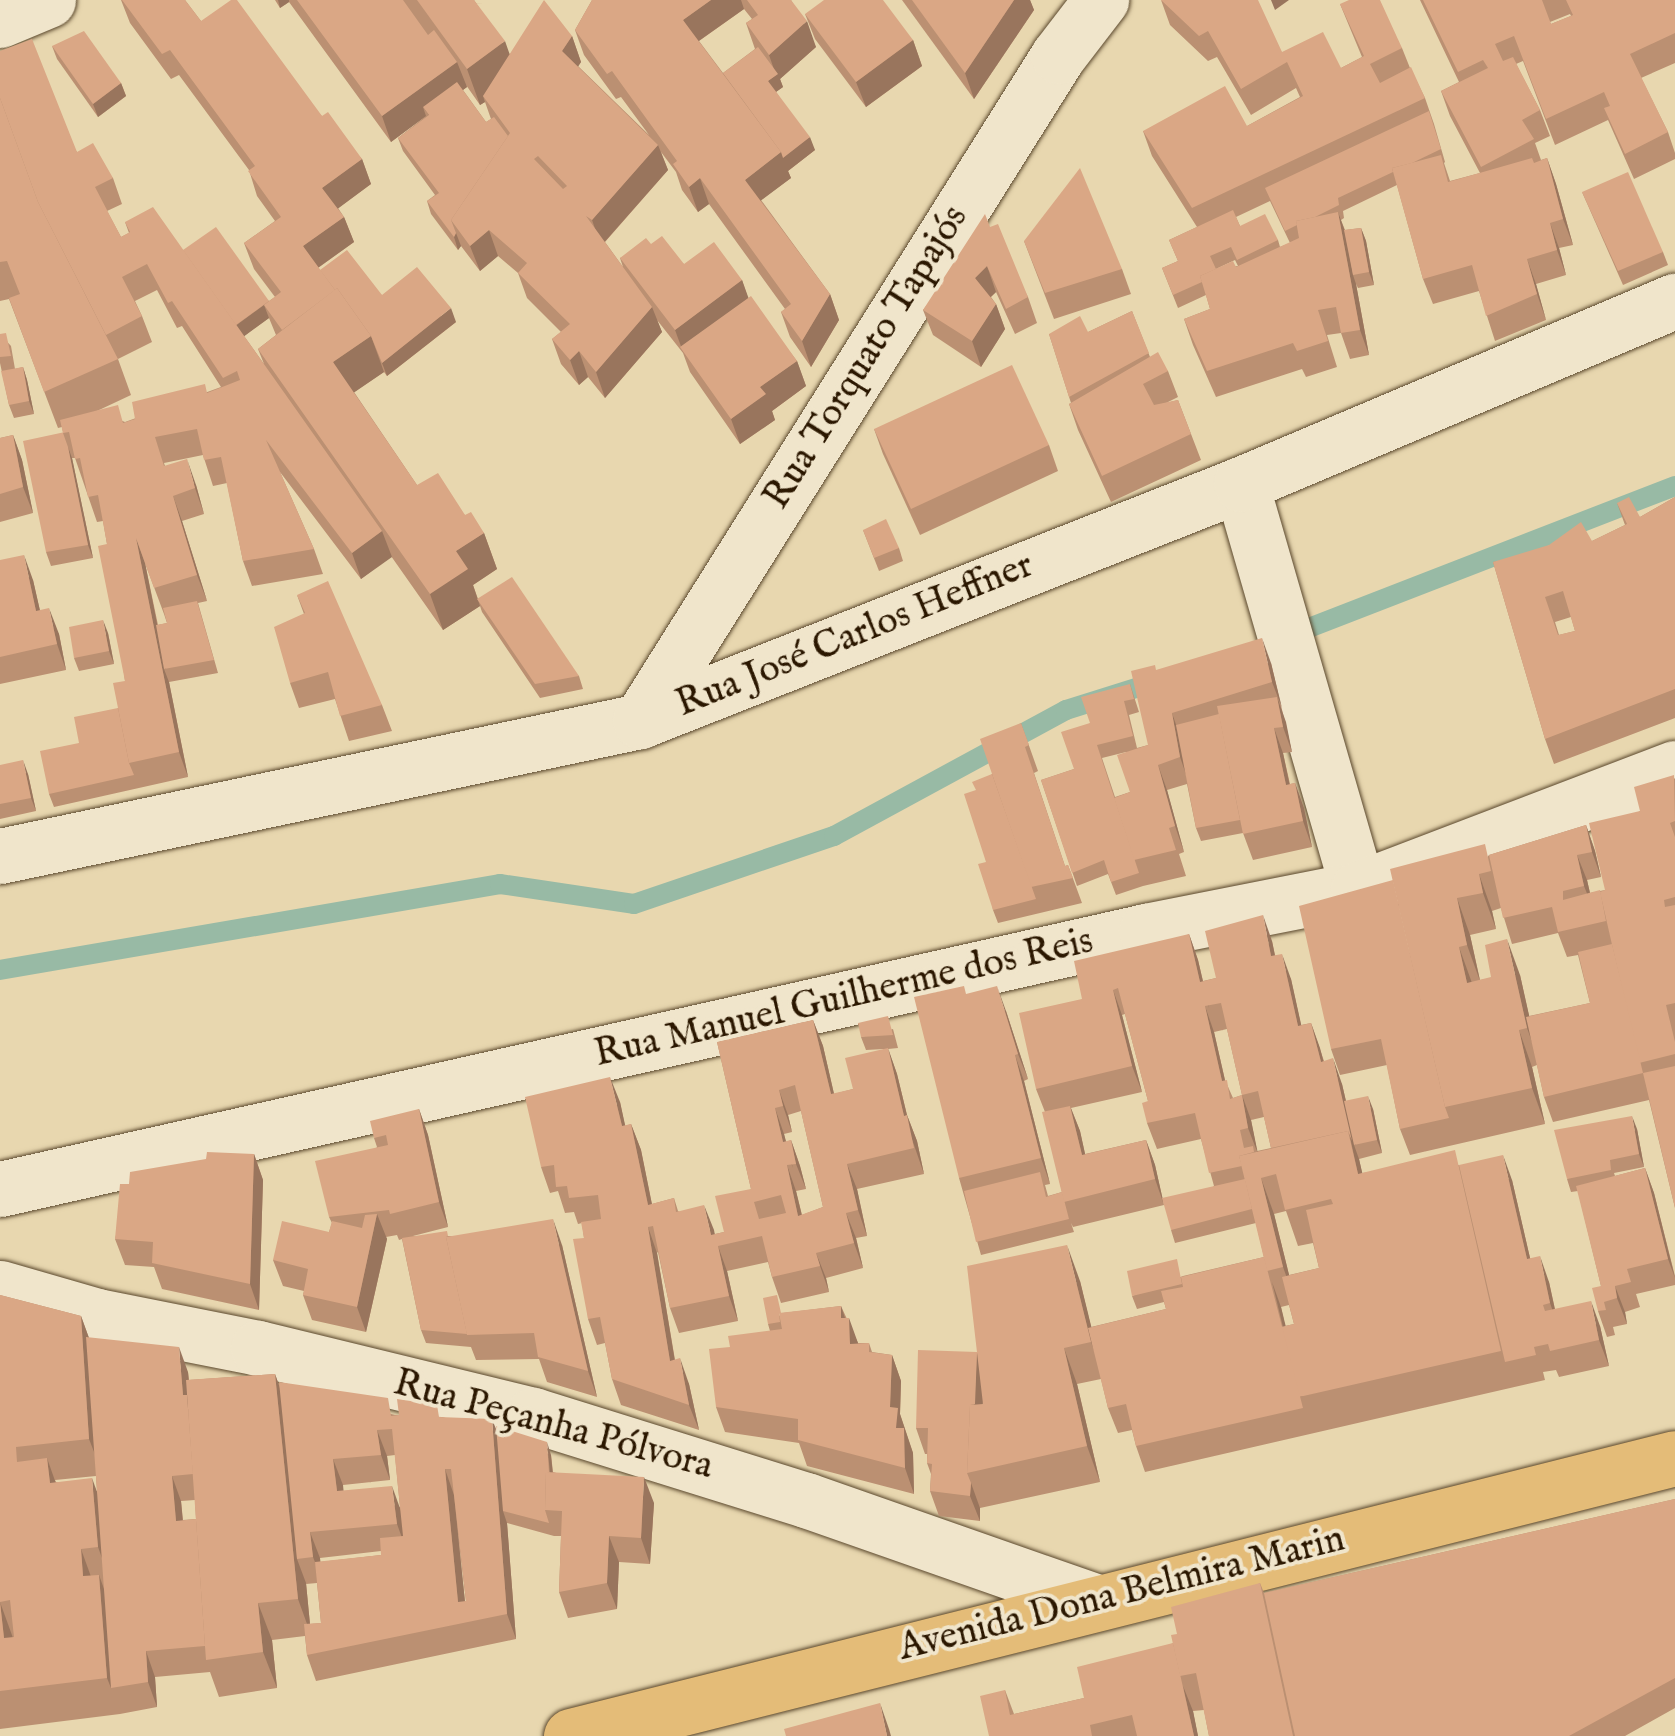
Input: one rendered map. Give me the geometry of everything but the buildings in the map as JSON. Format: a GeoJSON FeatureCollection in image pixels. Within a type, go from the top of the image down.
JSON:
{"type":"FeatureCollection","features":[{"type":"Feature","properties":{"kind":"main road","name":"Avenida Dona Belmira Marin"},"geometry":{"type":"LineString","coordinates":[[571,1736],[1094,1601],[1675,1458]]}},
{"type":"Feature","properties":{"kind":"street"},"geometry":{"type":"LineString","coordinates":[[0,20],[48,0]]}},
{"type":"Feature","properties":{"kind":"street","name":"Rua Torquato Tapajós"},"geometry":{"type":"LineString","coordinates":[[640,722],[1058,56],[1101,0]]}},
{"type":"Feature","properties":{"kind":"street","name":"Rua José Carlos Heffner"},"geometry":{"type":"LineString","coordinates":[[0,856],[640,722],[1241,484],[1675,301]]}},
{"type":"Feature","properties":{"kind":"street"},"geometry":{"type":"LineString","coordinates":[[1241,484],[1358,888]]}},
{"type":"Feature","properties":{"kind":"street","name":"Rua Manuel Guilherme dos Reis"},"geometry":{"type":"LineString","coordinates":[[0,1189],[1127,936],[1358,888],[1675,768]]}},
{"type":"Feature","properties":{"kind":"street","name":"Rua Peçanha Pólvora"},"geometry":{"type":"LineString","coordinates":[[0,1288],[97,1316],[258,1348],[533,1415],[788,1494],[1094,1601]]}},
{"type":"Feature","properties":{"kind":"waterway"},"geometry":{"type":"LineString","coordinates":[[1301,631],[1675,486]]}},
{"type":"Feature","properties":{"kind":"waterway"},"geometry":{"type":"LineString","coordinates":[[0,970],[500,884],[634,904],[834,836],[1066,710],[1161,680]]}}]}
